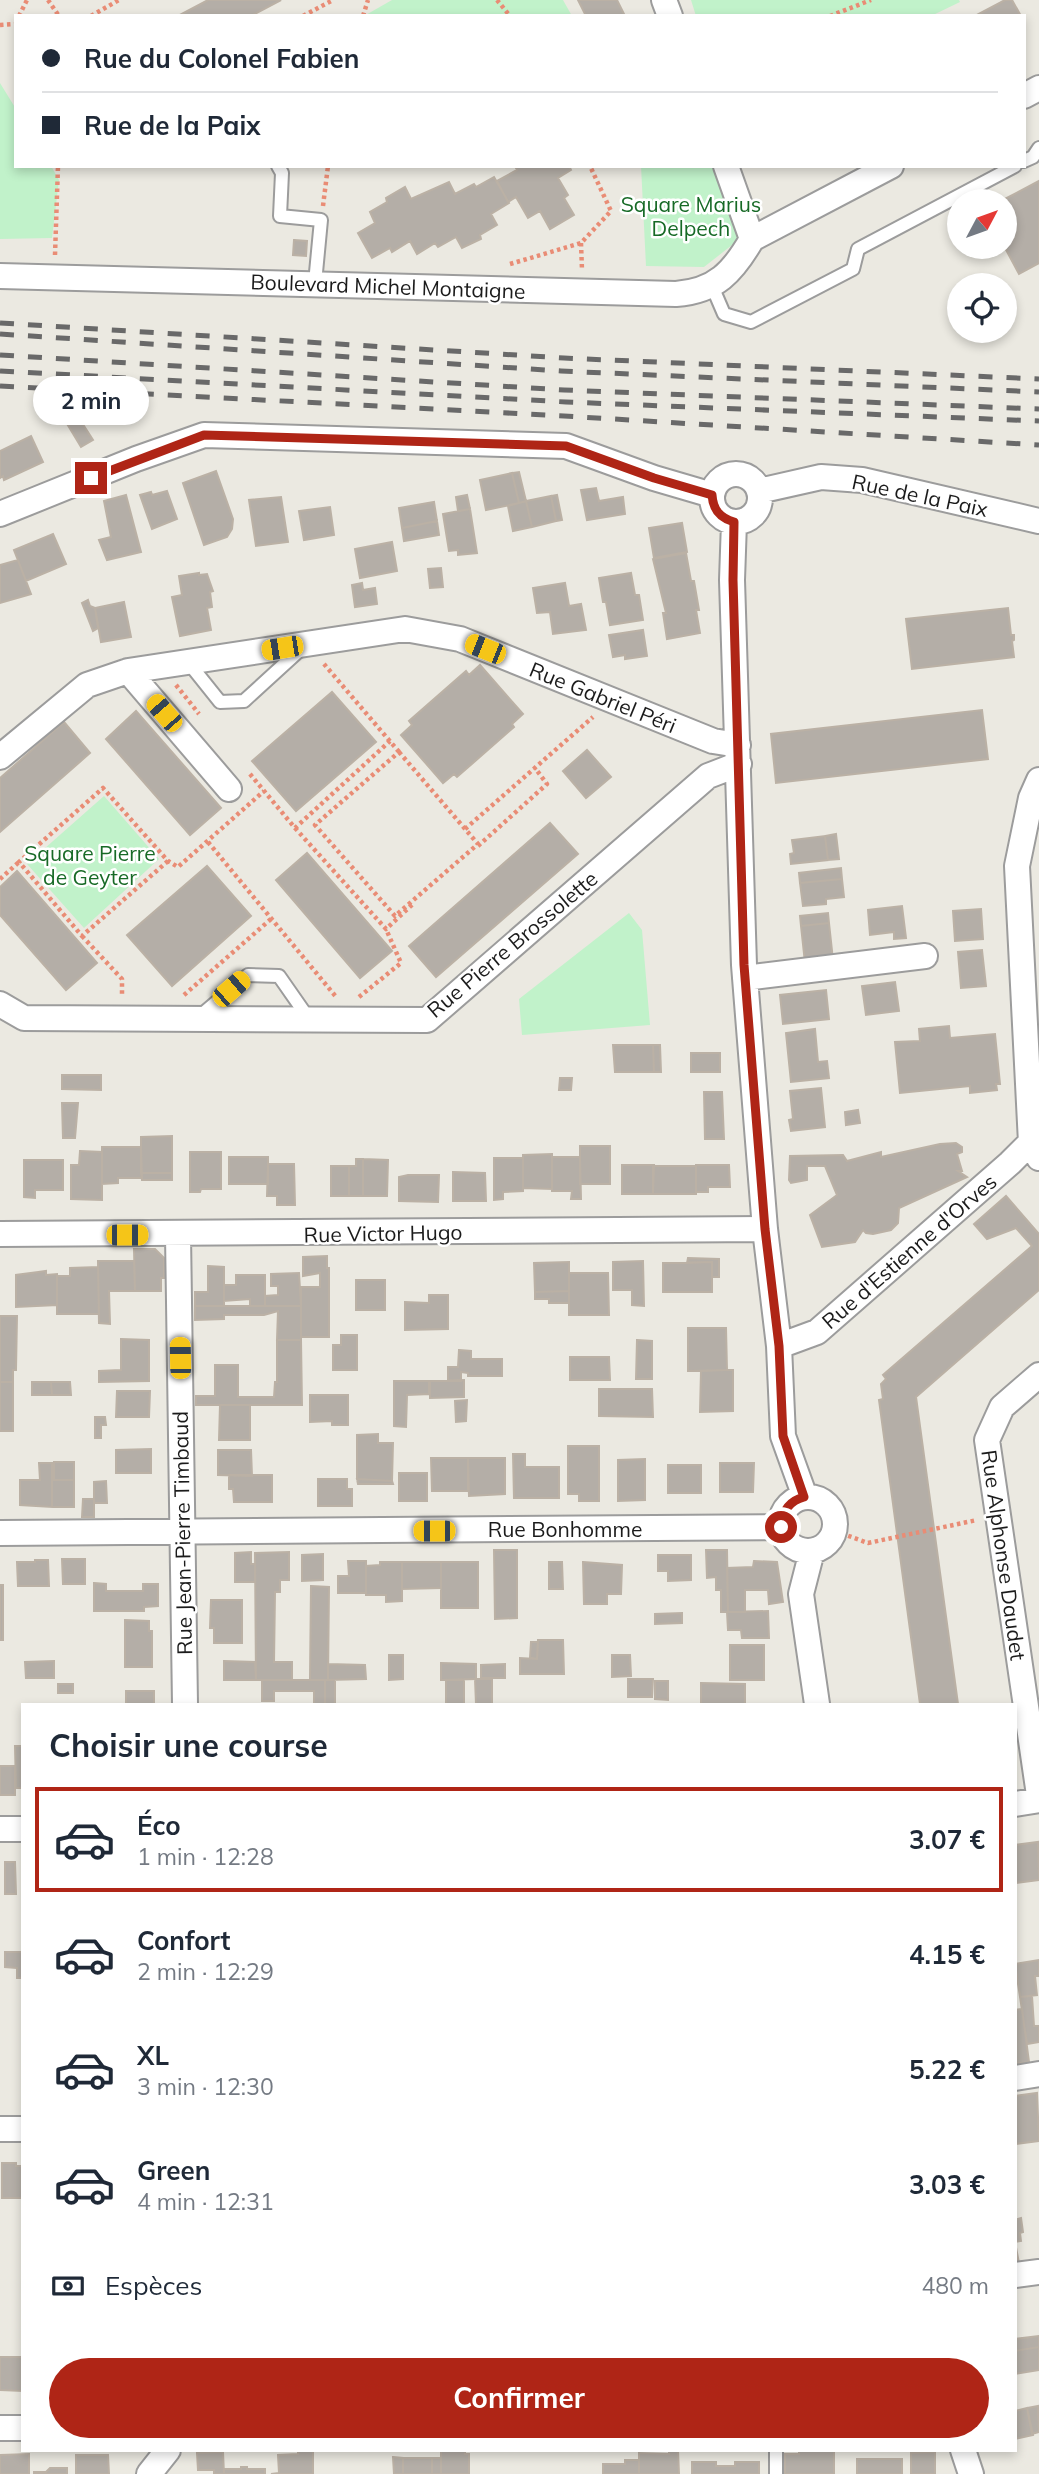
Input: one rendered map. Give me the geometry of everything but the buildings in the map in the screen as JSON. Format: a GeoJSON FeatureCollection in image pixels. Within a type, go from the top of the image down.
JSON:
{"type":"FeatureCollection","features":[{"type":"Feature","properties":{"kind":"street"},"geometry":{"type":"LineString","coordinates":[[727,168],[752,239],[887,168]]}},
{"type":"Feature","properties":{"kind":"street","name":"Boulevard Michel Montaigne"},"geometry":{"type":"LineString","coordinates":[[0,276],[676,294],[692,293],[712,286],[738,263],[752,239]]}},
{"type":"Feature","properties":{"kind":"street"},"geometry":{"type":"LineString","coordinates":[[0,514],[136,459],[204,435],[566,446],[654,478],[712,495]]}},
{"type":"Feature","properties":{"kind":"street"},"geometry":{"type":"LineString","coordinates":[[734,474],[749,478],[759,491],[758,506],[754,513],[742,521],[734,522],[720,516],[713,503],[712,495],[719,481],[734,474]]}},
{"type":"Feature","properties":{"kind":"street","name":"Rue de la Paix"},"geometry":{"type":"LineString","coordinates":[[759,491],[821,477],[862,480],[1039,521]]}},
{"type":"Feature","properties":{"kind":"street"},"geometry":{"type":"LineString","coordinates":[[734,522],[733,580],[745,978],[765,1229],[779,1346],[783,1436],[804,1497]]}},
{"type":"Feature","properties":{"kind":"street","name":"Rue Gabriel Péri"},"geometry":{"type":"LineString","coordinates":[[0,757],[87,685],[128,671],[405,629],[460,639],[713,741],[738,754]]}},
{"type":"Feature","properties":{"kind":"street"},"geometry":{"type":"LineString","coordinates":[[128,671],[229,789]]}},
{"type":"Feature","properties":{"kind":"street","name":"Rue Pierre Brossolette"},"geometry":{"type":"LineString","coordinates":[[0,1004],[24,1018],[427,1020],[708,776],[738,754]]}},
{"type":"Feature","properties":{"kind":"street"},"geometry":{"type":"LineString","coordinates":[[1036,1145],[1030,965],[1017,866],[1031,798],[1039,780]]}},
{"type":"Feature","properties":{"kind":"street"},"geometry":{"type":"LineString","coordinates":[[745,978],[925,956]]}},
{"type":"Feature","properties":{"kind":"street","name":"Rue d'Estienne d'Orves"},"geometry":{"type":"LineString","coordinates":[[779,1346],[817,1332],[1010,1163],[1036,1145]]}},
{"type":"Feature","properties":{"kind":"street","name":"Rue Victor Hugo"},"geometry":{"type":"LineString","coordinates":[[0,1234],[178,1235],[765,1229]]}},
{"type":"Feature","properties":{"kind":"street","name":"Rue Jean-Pierre Timbaud"},"geometry":{"type":"LineString","coordinates":[[178,1235],[185,1703]]}},
{"type":"Feature","properties":{"kind":"street","name":"Rue Alphonse Daudet"},"geometry":{"type":"LineString","coordinates":[[1017,1804],[1039,1798],[987,1440],[1002,1407],[1039,1375]]}},
{"type":"Feature","properties":{"kind":"street"},"geometry":{"type":"LineString","coordinates":[[804,1497],[813,1497],[829,1506],[836,1522],[835,1531],[827,1544],[812,1551],[804,1551],[789,1543],[781,1527],[789,1504],[804,1497]]}},
{"type":"Feature","properties":{"kind":"street","name":"Rue Bonhomme"},"geometry":{"type":"LineString","coordinates":[[0,1533],[781,1527]]}},
{"type":"Feature","properties":{"kind":"street"},"geometry":{"type":"LineString","coordinates":[[812,1551],[801,1594],[817,1703]]}},
{"type":"Feature","properties":{"kind":"street"},"geometry":{"type":"LineString","coordinates":[[0,1829],[21,1829]]}},
{"type":"Feature","properties":{"kind":"street"},"geometry":{"type":"LineString","coordinates":[[1017,2078],[1039,2074]]}},
{"type":"Feature","properties":{"kind":"street"},"geometry":{"type":"LineString","coordinates":[[0,2129],[21,2129]]}},
{"type":"Feature","properties":{"kind":"street"},"geometry":{"type":"LineString","coordinates":[[1017,2275],[1039,2272]]}},
{"type":"Feature","properties":{"kind":"street"},"geometry":{"type":"LineString","coordinates":[[0,2428],[21,2428]]}},
{"type":"Feature","properties":{"kind":"street"},"geometry":{"type":"LineString","coordinates":[[149,2474],[166,2452]]}},
{"type":"Feature","properties":{"kind":"street"},"geometry":{"type":"LineString","coordinates":[[964,2452],[971,2474]]}},
{"type":"Feature","properties":{"kind":"lane"},"geometry":{"type":"LineString","coordinates":[[1026,160],[1039,148]]}},
{"type":"Feature","properties":{"kind":"lane"},"geometry":{"type":"LineString","coordinates":[[279,168],[282,173],[280,216],[321,220],[316,283]]}},
{"type":"Feature","properties":{"kind":"lane"},"geometry":{"type":"LineString","coordinates":[[712,286],[724,314],[751,322],[853,269],[859,249],[1011,168]]}},
{"type":"Feature","properties":{"kind":"lane"},"geometry":{"type":"LineString","coordinates":[[187,662],[220,702],[244,701],[306,644]]}},
{"type":"Feature","properties":{"kind":"lane"},"geometry":{"type":"LineString","coordinates":[[197,1019],[248,975],[279,976],[309,1019]]}},
{"type":"Feature","properties":{"kind":"lane"},"geometry":{"type":"LineString","coordinates":[[776,2452],[776,2474]]}},
{"type":"Feature","properties":{"kind":"path"},"geometry":{"type":"LineString","coordinates":[[94,14],[119,0]]}},
{"type":"Feature","properties":{"kind":"path"},"geometry":{"type":"LineString","coordinates":[[307,14],[333,0]]}},
{"type":"Feature","properties":{"kind":"path"},"geometry":{"type":"LineString","coordinates":[[497,0],[508,14]]}},
{"type":"Feature","properties":{"kind":"path"},"geometry":{"type":"LineString","coordinates":[[836,14],[871,0]]}},
{"type":"Feature","properties":{"kind":"path"},"geometry":{"type":"LineString","coordinates":[[54,277],[58,168]]}},
{"type":"Feature","properties":{"kind":"path"},"geometry":{"type":"LineString","coordinates":[[321,220],[328,168]]}},
{"type":"Feature","properties":{"kind":"path"},"geometry":{"type":"LineString","coordinates":[[496,289],[497,268],[581,243],[611,211],[591,168]]}},
{"type":"Feature","properties":{"kind":"path"},"geometry":{"type":"LineString","coordinates":[[306,644],[478,844],[395,916],[315,825],[398,752],[465,829]]}},
{"type":"Feature","properties":{"kind":"path"},"geometry":{"type":"LineString","coordinates":[[159,666],[203,718]]}},
{"type":"Feature","properties":{"kind":"path"},"geometry":{"type":"LineString","coordinates":[[465,829],[612,701]]}},
{"type":"Feature","properties":{"kind":"path"},"geometry":{"type":"LineString","coordinates":[[295,828],[390,741]]}},
{"type":"Feature","properties":{"kind":"path"},"geometry":{"type":"LineString","coordinates":[[386,929],[547,784],[534,768]]}},
{"type":"Feature","properties":{"kind":"path"},"geometry":{"type":"LineString","coordinates":[[247,770],[386,929],[401,963],[355,1000]]}},
{"type":"Feature","properties":{"kind":"path"},"geometry":{"type":"LineString","coordinates":[[0,879],[103,788],[168,861],[178,867],[264,791]]}},
{"type":"Feature","properties":{"kind":"path"},"geometry":{"type":"LineString","coordinates":[[208,842],[345,1007]]}},
{"type":"Feature","properties":{"kind":"path"},"geometry":{"type":"LineString","coordinates":[[82,936],[168,861]]}},
{"type":"Feature","properties":{"kind":"path"},"geometry":{"type":"LineString","coordinates":[[19,862],[122,979],[122,1002]]}},
{"type":"Feature","properties":{"kind":"path"},"geometry":{"type":"LineString","coordinates":[[181,997],[271,919]]}},
{"type":"Feature","properties":{"kind":"path"},"geometry":{"type":"LineString","coordinates":[[835,1531],[868,1543],[998,1516]]}},
{"type":"Feature","properties":{"kind":"green space"},"geometry":{"type":"Polygon","coordinates":[[[392,0],[563,0],[571,14],[368,14],[392,0]]]}},
{"type":"Feature","properties":{"kind":"green space"},"geometry":{"type":"Polygon","coordinates":[[[691,0],[960,2],[935,14],[695,14],[691,0]]]}},
{"type":"Feature","properties":{"kind":"green space"},"geometry":{"type":"Polygon","coordinates":[[[0,83],[14,106],[14,168],[52,168],[59,180],[52,238],[0,239],[0,83]]]}},
{"type":"Feature","properties":{"kind":"green space","name":"Square Marius Delpech"},"geometry":{"type":"Polygon","coordinates":[[[641,168],[724,168],[741,238],[704,267],[646,266],[641,168]]]}},
{"type":"Feature","properties":{"kind":"green space","name":"Square Pierre de Geyter"},"geometry":{"type":"Polygon","coordinates":[[[104,796],[159,859],[84,928],[27,864],[104,796]]]}},
{"type":"Feature","properties":{"kind":"green space"},"geometry":{"type":"Polygon","coordinates":[[[629,913],[642,930],[650,1025],[522,1035],[519,999],[629,913]]]}},
{"type":"Feature","properties":{"kind":"railway"},"geometry":{"type":"LineString","coordinates":[[0,323],[564,358],[1039,379]]}},
{"type":"Feature","properties":{"kind":"railway"},"geometry":{"type":"LineString","coordinates":[[0,334],[561,371],[1039,392]]}},
{"type":"Feature","properties":{"kind":"railway"},"geometry":{"type":"LineString","coordinates":[[0,355],[564,390],[1039,409]]}},
{"type":"Feature","properties":{"kind":"railway"},"geometry":{"type":"LineString","coordinates":[[0,371],[566,402],[1039,421]]}},
{"type":"Feature","properties":{"kind":"railway"},"geometry":{"type":"LineString","coordinates":[[0,386],[1039,445]]}},
{"type":"Feature","properties":{"kind":"route"},"geometry":{"type":"LineString","coordinates":[[91,478],[204,435],[566,446],[654,478],[712,495],[720,516],[734,522],[733,580],[744,965],[765,1229],[779,1346],[783,1436],[804,1497],[789,1504],[781,1527]]}}]}
